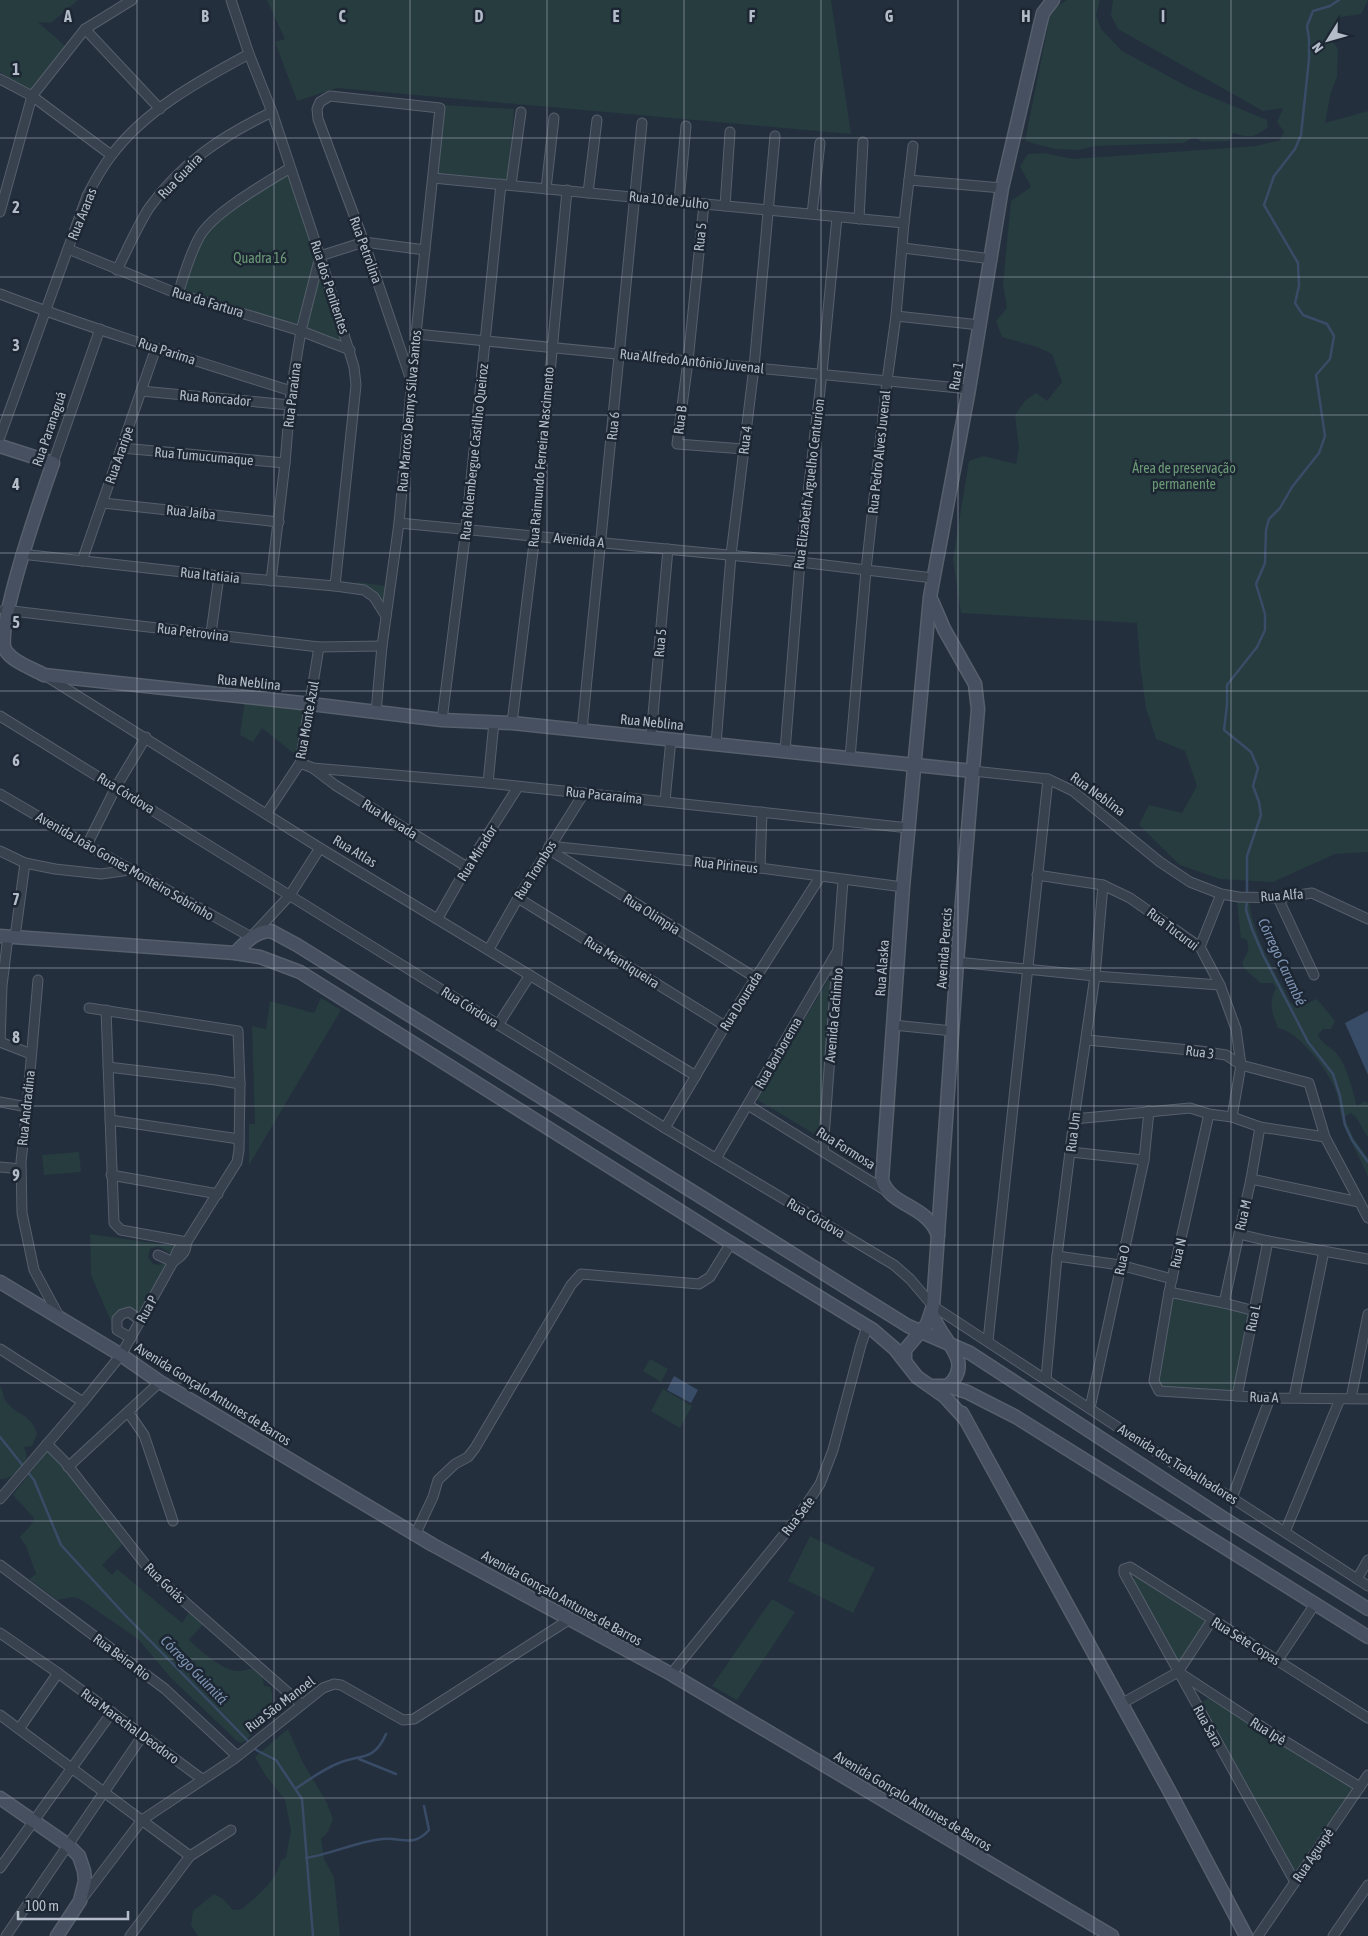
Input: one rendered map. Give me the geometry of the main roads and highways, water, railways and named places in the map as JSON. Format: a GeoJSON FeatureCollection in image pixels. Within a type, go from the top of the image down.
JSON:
{"type":"FeatureCollection","features":[{"type":"Feature","properties":{"kind":"water"},"geometry":{"type":"Polygon","coordinates":[[[1368,1011],[1368,1075],[1345,1023],[1368,1011]]]}},
{"type":"Feature","properties":{"kind":"water"},"geometry":{"type":"Polygon","coordinates":[[[674,1376],[698,1390],[691,1403],[667,1390],[674,1376]]]}},
{"type":"Feature","properties":{"kind":"waterway","name":"Córrego Carumbé"},"geometry":{"type":"LineString","coordinates":[[1247,894],[1247,856],[1261,815],[1259,802],[1253,786],[1258,768],[1251,752],[1224,730],[1227,685],[1257,647],[1265,630],[1265,614],[1256,584],[1265,563],[1266,530],[1269,519],[1280,508],[1292,487],[1319,453],[1325,436],[1316,375],[1330,359],[1334,336],[1327,324],[1303,315],[1295,303],[1299,286],[1298,263],[1264,205],[1274,176],[1295,149],[1301,135],[1309,59],[1307,26],[1313,11],[1330,6],[1339,0]]}},
{"type":"Feature","properties":{"kind":"waterway","name":"Córrego Carumbé"},"geometry":{"type":"LineString","coordinates":[[1247,900],[1246,910],[1263,955],[1308,1042],[1333,1074],[1340,1096],[1345,1125],[1352,1140],[1368,1162]]}},
{"type":"Feature","properties":{"kind":"waterway","name":"Córrego Guimitá"},"geometry":{"type":"LineString","coordinates":[[0,1437],[24,1467]]}},
{"type":"Feature","properties":{"kind":"waterway","name":"Córrego Guimitá"},"geometry":{"type":"LineString","coordinates":[[27,1471],[34,1480],[61,1545],[125,1615],[250,1743]]}},
{"type":"Feature","properties":{"kind":"waterway"},"geometry":{"type":"LineString","coordinates":[[295,1789],[333,1765],[371,1753],[377,1749],[386,1734]]}},
{"type":"Feature","properties":{"kind":"waterway","name":"Córrego Guimitá"},"geometry":{"type":"LineString","coordinates":[[253,1747],[276,1760],[302,1799],[313,1936]]}},
{"type":"Feature","properties":{"kind":"waterway"},"geometry":{"type":"LineString","coordinates":[[359,1759],[396,1774]]}},
{"type":"Feature","properties":{"kind":"waterway"},"geometry":{"type":"LineString","coordinates":[[306,1858],[382,1839],[418,1839],[429,1830],[424,1806]]}},
{"type":"Feature","properties":{"kind":"park label","name":"Quadra 16"},"geometry":{"type":"Point","coordinates":[260,258]}},
{"type":"Feature","properties":{"kind":"park label","name":"Área de preservação permanente"},"geometry":{"type":"Point","coordinates":[1184,476]}}]}
